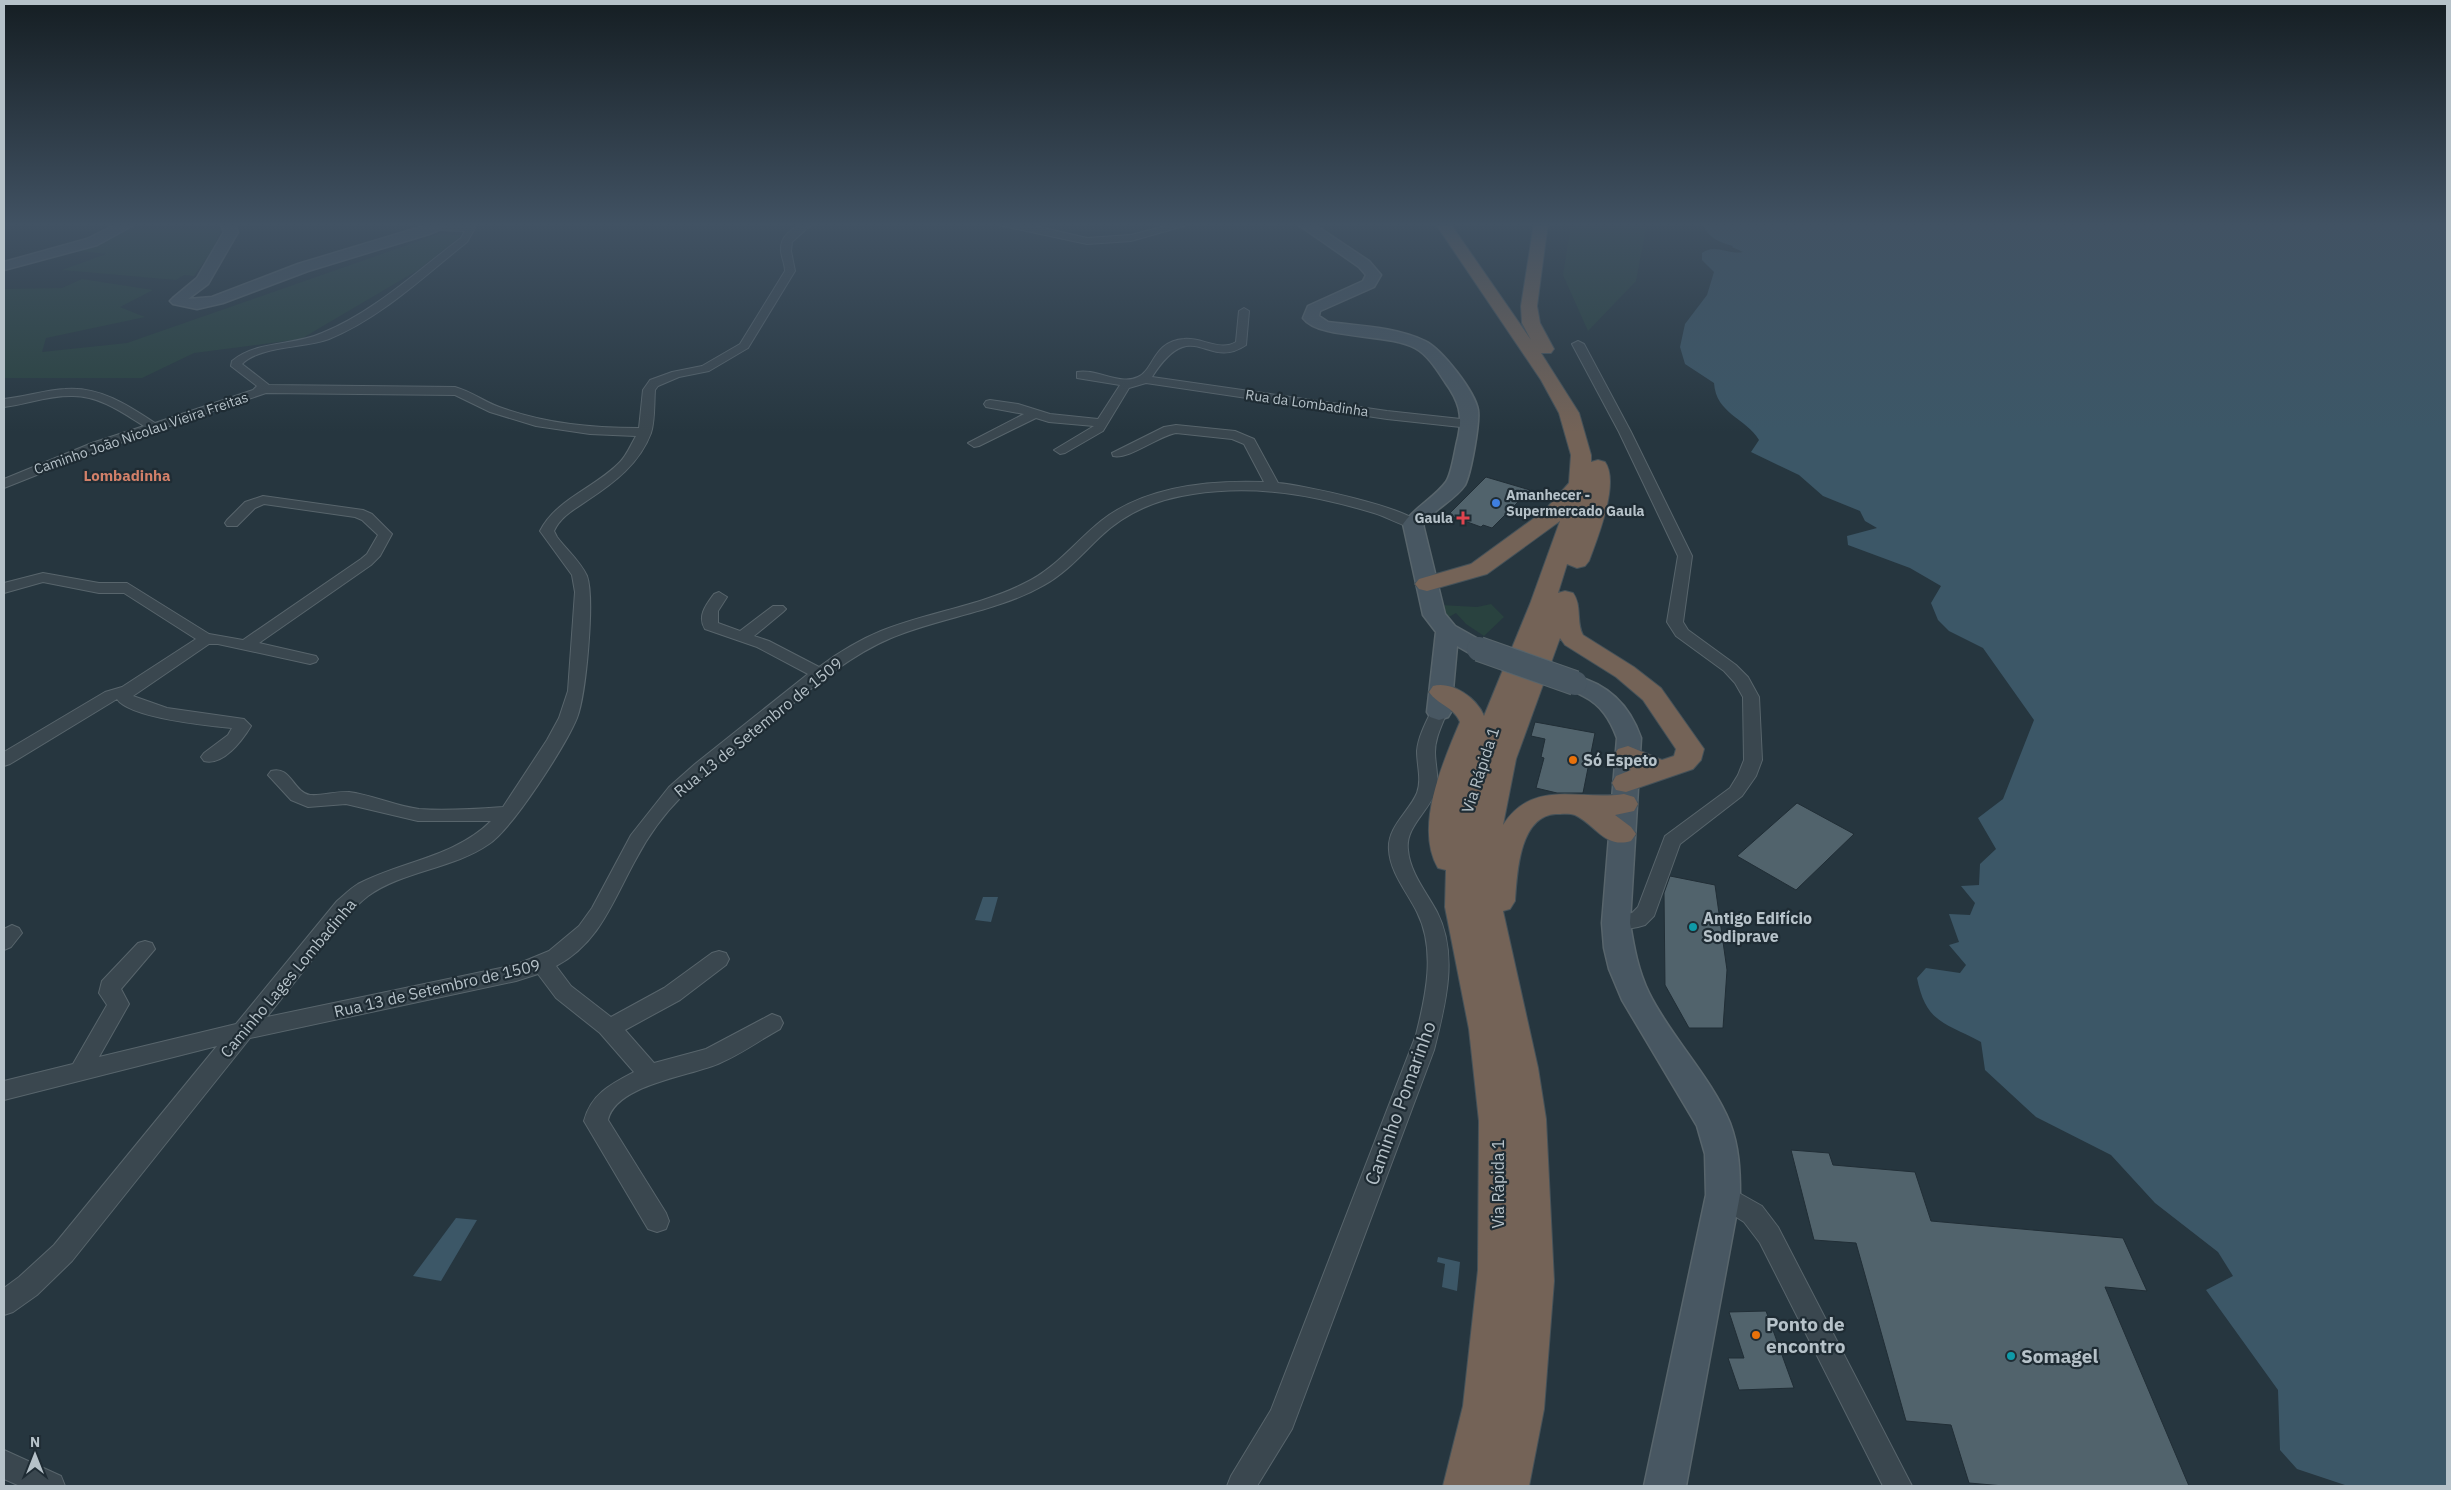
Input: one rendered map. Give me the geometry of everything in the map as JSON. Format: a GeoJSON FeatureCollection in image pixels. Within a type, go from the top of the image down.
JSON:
{"type":"FeatureCollection","features":[{"type":"Feature","properties":{"kind":"highway","name":"Via Rápida 1"},"geometry":{"type":"LineString","coordinates":[[1466,1486],[1485,1406],[1498,1270],[1497,1121],[1486,1029],[1461,906],[1461,847],[1472,787],[1568,532],[1579,497],[1581,482],[1581,455],[1569,413],[1550,380],[1489,293]]}},
{"type":"Feature","properties":{"kind":"highway","name":"Via Rápida 1"},"geometry":{"type":"LineString","coordinates":[[1506,1486],[1522,1409],[1534,1281],[1528,1119],[1516,1049],[1488,919],[1485,858],[1492,801],[1502,759],[1597,509],[1600,483],[1597,454],[1585,412],[1539,340],[1531,323],[1529,306],[1531,293]]}},
{"type":"Feature","properties":{"kind":"highway"},"geometry":{"type":"LineString","coordinates":[[1425,573],[1454,575],[1478,569],[1552,516],[1581,482]]}},
{"type":"Feature","properties":{"kind":"highway"},"geometry":{"type":"LineString","coordinates":[[1565,594],[1568,630],[1574,640],[1625,672],[1646,689],[1684,738],[1690,749],[1687,760],[1676,766],[1660,769],[1640,763],[1628,755]]}},
{"type":"Feature","properties":{"kind":"highway"},"geometry":{"type":"LineString","coordinates":[[1440,702],[1461,702],[1470,714],[1473,722],[1451,778],[1444,814],[1446,846],[1461,906]]}},
{"type":"Feature","properties":{"kind":"highway"},"geometry":{"type":"LineString","coordinates":[[1494,952],[1504,864],[1516,826],[1526,813],[1543,806],[1624,807],[1660,769]]}},
{"type":"Feature","properties":{"kind":"main road"},"geometry":{"type":"LineString","coordinates":[[187,293],[178,301],[199,304],[217,300],[236,293]]}},
{"type":"Feature","properties":{"kind":"main road"},"geometry":{"type":"LineString","coordinates":[[1350,293],[1313,309],[1311,318],[1324,326],[1403,338],[1430,350],[1450,374],[1469,408],[1470,424],[1456,483],[1413,524],[1434,615],[1447,631],[1479,649],[1575,683],[1599,694],[1618,711],[1629,738],[1616,924],[1624,969],[1637,1000],[1681,1068],[1713,1123],[1722,1154],[1723,1195],[1665,1486]]}},
{"type":"Feature","properties":{"kind":"main road"},"geometry":{"type":"LineString","coordinates":[[1440,702],[1447,631]]}},
{"type":"Feature","properties":{"kind":"street","name":"Caminho João Nicolau Vieira Freitas"},"geometry":{"type":"LineString","coordinates":[[4,484],[152,426],[229,404],[263,389],[263,385],[259,381],[237,366],[236,363],[239,359],[254,353],[314,340],[349,323],[396,293]]}},
{"type":"Feature","properties":{"kind":"street","name":"Caminho Lages Lombadinha"},"geometry":{"type":"LineString","coordinates":[[4,1303],[28,1286],[63,1253],[344,906],[363,890],[388,878],[466,850],[485,838],[509,813],[556,740],[568,718],[576,691],[582,592],[579,575],[547,531],[550,523],[562,511],[598,488],[626,464],[645,432],[649,390],[654,383],[676,374],[705,369],[749,342],[778,293]]}},
{"type":"Feature","properties":{"kind":"street"},"geometry":{"type":"LineString","coordinates":[[1145,379],[1157,360],[1176,343],[1190,342],[1222,348],[1239,347],[1242,343],[1244,311]]}},
{"type":"Feature","properties":{"kind":"street"},"geometry":{"type":"LineString","coordinates":[[1578,344],[1625,432],[1685,556],[1675,622],[1682,633],[1730,668],[1742,681],[1751,697],[1753,760],[1747,776],[1736,792],[1672,840],[1647,911],[1638,920],[1616,924]]}},
{"type":"Feature","properties":{"kind":"street"},"geometry":{"type":"LineString","coordinates":[[1080,375],[1130,383]]}},
{"type":"Feature","properties":{"kind":"street","name":"Rua da Lombadinha"},"geometry":{"type":"LineString","coordinates":[[1130,383],[1145,379],[1387,415],[1470,424]]}},
{"type":"Feature","properties":{"kind":"street"},"geometry":{"type":"LineString","coordinates":[[1060,450],[1096,431],[1103,423],[1122,389],[1130,383]]}},
{"type":"Feature","properties":{"kind":"street"},"geometry":{"type":"LineString","coordinates":[[263,389],[455,390],[467,393],[484,406],[502,413],[565,428],[645,432]]}},
{"type":"Feature","properties":{"kind":"street"},"geometry":{"type":"LineString","coordinates":[[4,402],[22,401],[65,393],[84,393],[120,405],[152,426]]}},
{"type":"Feature","properties":{"kind":"street"},"geometry":{"type":"LineString","coordinates":[[990,404],[1018,408],[1034,414],[1103,423]]}},
{"type":"Feature","properties":{"kind":"street"},"geometry":{"type":"LineString","coordinates":[[974,443],[1034,414]]}},
{"type":"Feature","properties":{"kind":"street"},"geometry":{"type":"LineString","coordinates":[[1118,454],[1170,430],[1186,429],[1235,435],[1249,442],[1273,486]]}},
{"type":"Feature","properties":{"kind":"street","name":"Rua 13 de Setembro de 1509"},"geometry":{"type":"LineString","coordinates":[[4,1090],[243,1031],[516,973],[545,964],[563,953],[593,923],[626,859],[661,807],[686,782],[820,674],[857,648],[883,636],[921,622],[1006,598],[1034,586],[1060,568],[1093,534],[1119,515],[1146,502],[1205,489],[1273,486],[1392,513],[1413,524]]}},
{"type":"Feature","properties":{"kind":"street"},"geometry":{"type":"LineString","coordinates":[[232,523],[256,502],[272,500],[358,513],[367,517],[385,534],[373,556],[366,562],[246,645]]}},
{"type":"Feature","properties":{"kind":"street"},"geometry":{"type":"LineString","coordinates":[[4,588],[43,577],[99,588],[127,588],[201,635],[204,639]]}},
{"type":"Feature","properties":{"kind":"street"},"geometry":{"type":"LineString","coordinates":[[719,597],[709,615],[708,621],[711,626],[763,644],[820,674]]}},
{"type":"Feature","properties":{"kind":"street"},"geometry":{"type":"LineString","coordinates":[[742,637],[778,609]]}},
{"type":"Feature","properties":{"kind":"street"},"geometry":{"type":"LineString","coordinates":[[4,760],[111,696],[128,691],[191,650],[204,639],[218,639],[310,659]]}},
{"type":"Feature","properties":{"kind":"street"},"geometry":{"type":"LineString","coordinates":[[128,691],[125,696],[126,700],[138,706],[169,715],[238,723],[242,726],[234,739],[210,757]]}},
{"type":"Feature","properties":{"kind":"street","name":"Caminho Pomarinho"},"geometry":{"type":"LineString","coordinates":[[1241,1486],[1282,1419],[1423,1050],[1438,993],[1438,956],[1432,923],[1402,862],[1398,843],[1404,828],[1426,795],[1429,784],[1426,750],[1440,702]]}},
{"type":"Feature","properties":{"kind":"street"},"geometry":{"type":"LineString","coordinates":[[277,775],[298,796],[308,801],[346,798],[361,800],[418,815],[464,816],[509,813]]}},
{"type":"Feature","properties":{"kind":"street"},"geometry":{"type":"LineString","coordinates":[[79,1073],[118,1004],[110,993],[110,987],[145,949]]}},
{"type":"Feature","properties":{"kind":"street"},"geometry":{"type":"LineString","coordinates":[[609,1028],[672,994],[719,959]]}},
{"type":"Feature","properties":{"kind":"street"},"geometry":{"type":"LineString","coordinates":[[545,964],[549,976],[556,987],[609,1028],[650,1074]]}},
{"type":"Feature","properties":{"kind":"street"},"geometry":{"type":"LineString","coordinates":[[657,1221],[596,1121],[597,1111],[605,1101],[650,1074],[712,1057],[772,1023]]}},
{"type":"Feature","properties":{"kind":"street"},"geometry":{"type":"LineString","coordinates":[[1723,1195],[1753,1214],[1769,1235],[1898,1486]]}},
{"type":"Feature","properties":{"kind":"street"},"geometry":{"type":"LineString","coordinates":[[4,1464],[51,1486]]}},
{"type":"Feature","properties":{"kind":"green space"},"geometry":{"type":"Polygon","coordinates":[[[4,293],[148,293],[120,307],[145,317],[46,338],[42,352],[127,343],[271,293],[380,293],[301,339],[194,353],[142,378],[4,378],[4,293]]]}},
{"type":"Feature","properties":{"kind":"green space"},"geometry":{"type":"Polygon","coordinates":[[[1571,293],[1625,293],[1588,331],[1571,293]]]}},
{"type":"Feature","properties":{"kind":"green space"},"geometry":{"type":"Polygon","coordinates":[[[1491,604],[1504,617],[1484,636],[1466,624],[1456,613],[1447,618],[1441,605],[1477,607],[1491,604]]]}},
{"type":"Feature","properties":{"kind":"water"},"geometry":{"type":"Polygon","coordinates":[[[1708,293],[2447,293],[2447,1486],[2348,1486],[2297,1469],[2280,1450],[2278,1390],[2206,1290],[2233,1276],[2218,1252],[2155,1203],[2111,1155],[2036,1117],[1985,1070],[1981,1042],[1947,1025],[1931,1013],[1921,993],[1917,978],[1926,968],[1960,973],[1966,965],[1949,945],[1959,942],[1949,914],[1970,915],[1975,903],[1961,886],[1979,885],[1980,864],[1996,849],[1978,818],[2003,799],[2034,720],[1983,648],[1949,631],[1938,620],[1931,603],[1941,586],[1910,568],[1848,545],[1847,536],[1877,528],[1865,521],[1860,511],[1823,496],[1799,475],[1751,452],[1759,440],[1747,426],[1732,415],[1720,402],[1714,383],[1685,364],[1680,347],[1685,324],[1708,293]]]}},
{"type":"Feature","properties":{"kind":"water"},"geometry":{"type":"Polygon","coordinates":[[[983,897],[998,897],[991,922],[975,920],[983,897]]]}},
{"type":"Feature","properties":{"kind":"water"},"geometry":{"type":"Polygon","coordinates":[[[456,1218],[477,1220],[441,1281],[413,1276],[456,1218]]]}},
{"type":"Feature","properties":{"kind":"water"},"geometry":{"type":"Polygon","coordinates":[[[1438,1257],[1460,1262],[1457,1291],[1442,1287],[1445,1264],[1437,1262],[1438,1257]]]}},
{"type":"Feature","properties":{"kind":"building","name":"Amanhecer - Supermercado Gaula"},"geometry":{"type":"Polygon","coordinates":[[[1486,477],[1530,490],[1492,528],[1483,525],[1481,527],[1448,515],[1486,477]]]}},
{"type":"Feature","properties":{"kind":"building","name":"Só Espeto"},"geometry":{"type":"Polygon","coordinates":[[[1535,722],[1595,733],[1583,793],[1557,793],[1536,788],[1544,758],[1541,757],[1545,739],[1531,736],[1535,722]]]}},
{"type":"Feature","properties":{"kind":"building","name":"Antigo Edifício Sodiprave"},"geometry":{"type":"Polygon","coordinates":[[[1797,803],[1854,834],[1796,890],[1737,856],[1797,803]]]}},
{"type":"Feature","properties":{"kind":"building","name":"Antigo Edifício Sodiprave"},"geometry":{"type":"Polygon","coordinates":[[[1670,876],[1715,885],[1727,970],[1723,1028],[1689,1028],[1665,985],[1664,893],[1670,876]]]}},
{"type":"Feature","properties":{"kind":"building","name":"Somagel"},"geometry":{"type":"Polygon","coordinates":[[[1791,1150],[1829,1153],[1833,1165],[1915,1172],[1931,1221],[2123,1238],[2147,1291],[2105,1287],[2189,1486],[2004,1486],[1969,1483],[1951,1425],[1906,1421],[1856,1243],[1814,1240],[1791,1150]]]}},
{"type":"Feature","properties":{"kind":"building","name":"Ponto de encontro"},"geometry":{"type":"Polygon","coordinates":[[[1766,1311],[1794,1388],[1739,1390],[1728,1358],[1744,1358],[1729,1312],[1766,1311]]]}},
{"type":"Feature","properties":{"kind":"place","name":"Amanhecer - Supermercado Gaula"},"geometry":{"type":"Point","coordinates":[1496,503]}},
{"type":"Feature","properties":{"kind":"place","name":"Gaula"},"geometry":{"type":"Point","coordinates":[1463,518]}},
{"type":"Feature","properties":{"kind":"place","name":"Só Espeto"},"geometry":{"type":"Point","coordinates":[1573,760]}},
{"type":"Feature","properties":{"kind":"place","name":"Antigo Edifício Sodiprave"},"geometry":{"type":"Point","coordinates":[1693,927]}},
{"type":"Feature","properties":{"kind":"place","name":"Ponto de encontro"},"geometry":{"type":"Point","coordinates":[1756,1335]}},
{"type":"Feature","properties":{"kind":"place","name":"Somagel"},"geometry":{"type":"Point","coordinates":[2011,1356]}},
{"type":"Feature","properties":{"kind":"district","name":"Lombadinha"},"geometry":{"type":"Point","coordinates":[127,476]}}]}
